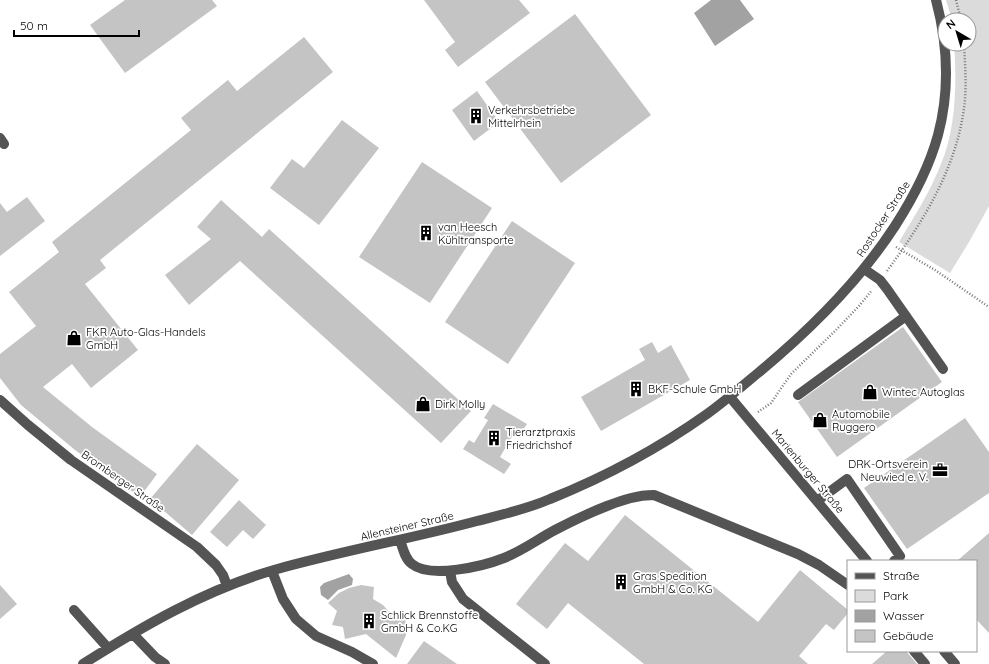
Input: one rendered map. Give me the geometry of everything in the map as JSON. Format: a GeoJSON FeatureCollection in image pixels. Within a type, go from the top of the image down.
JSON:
{"type":"FeatureCollection","features":[{"type":"Feature","properties":{"kind":"street","name":"Rostocker Straße"},"geometry":{"type":"LineString","coordinates":[[730,397],[803,334],[839,298],[864,269],[885,241],[912,198],[934,149],[945,97],[946,61],[942,26],[936,0]]}},
{"type":"Feature","properties":{"kind":"street"},"geometry":{"type":"LineString","coordinates":[[864,269],[880,280],[943,369]]}},
{"type":"Feature","properties":{"kind":"street"},"geometry":{"type":"LineString","coordinates":[[798,395],[906,316]]}},
{"type":"Feature","properties":{"kind":"street","name":"Marienburger Straße"},"geometry":{"type":"LineString","coordinates":[[730,397],[866,560]]}},
{"type":"Feature","properties":{"kind":"street","name":"Allensteiner Straße"},"geometry":{"type":"LineString","coordinates":[[83,664],[132,634],[202,596],[227,586],[272,571],[316,559],[507,513],[565,493],[660,444],[690,426],[730,397]]}},
{"type":"Feature","properties":{"kind":"street","name":"Bromberger Straße"},"geometry":{"type":"LineString","coordinates":[[0,400],[71,460],[197,547],[216,565],[223,575],[227,586]]}},
{"type":"Feature","properties":{"kind":"street"},"geometry":{"type":"LineString","coordinates":[[817,501],[847,479],[900,556],[895,560]]}},
{"type":"Feature","properties":{"kind":"street"},"geometry":{"type":"LineString","coordinates":[[400,540],[405,555],[411,564],[419,569],[450,571],[503,559],[580,517],[629,498],[643,495],[654,495],[798,554],[819,565],[847,585]]}},
{"type":"Feature","properties":{"kind":"street"},"geometry":{"type":"LineString","coordinates":[[272,571],[283,599],[296,619],[316,636],[352,652],[372,664]]}},
{"type":"Feature","properties":{"kind":"street"},"geometry":{"type":"LineString","coordinates":[[450,571],[452,582],[463,599],[546,664]]}},
{"type":"Feature","properties":{"kind":"street"},"geometry":{"type":"LineString","coordinates":[[74,610],[108,648]]}},
{"type":"Feature","properties":{"kind":"street"},"geometry":{"type":"LineString","coordinates":[[132,634],[155,657],[165,664]]}},
{"type":"Feature","properties":{"kind":"street"},"geometry":{"type":"LineString","coordinates":[[915,652],[925,664]]}},
{"type":"Feature","properties":{"kind":"street"},"geometry":{"type":"LineString","coordinates":[[945,652],[955,664]]}},
{"type":"Feature","properties":{"kind":"path"},"geometry":{"type":"LineString","coordinates":[[956,0],[959,12]]}},
{"type":"Feature","properties":{"kind":"path"},"geometry":{"type":"LineString","coordinates":[[885,241],[935,270],[989,307]]}},
{"type":"Feature","properties":{"kind":"green space"},"geometry":{"type":"Polygon","coordinates":[[[946,0],[989,0],[989,206],[950,273],[899,242],[927,194],[937,174],[946,150],[950,136],[954,105],[954,52],[977,52],[977,12],[950,12],[946,0]]]}},
{"type":"Feature","properties":{"kind":"water"},"geometry":{"type":"Polygon","coordinates":[[[711,0],[740,0],[754,19],[715,46],[694,13],[711,0]]]}},
{"type":"Feature","properties":{"kind":"water"},"geometry":{"type":"Polygon","coordinates":[[[349,574],[353,579],[352,585],[338,590],[328,600],[321,595],[320,587],[324,583],[349,574]]]}},
{"type":"Feature","properties":{"kind":"building"},"geometry":{"type":"Polygon","coordinates":[[[125,0],[212,0],[217,6],[125,73],[90,25],[125,0]]]}},
{"type":"Feature","properties":{"kind":"building"},"geometry":{"type":"Polygon","coordinates":[[[424,0],[519,0],[530,13],[458,67],[445,50],[455,42],[424,0]]]}},
{"type":"Feature","properties":{"kind":"building"},"geometry":{"type":"Polygon","coordinates":[[[575,14],[651,115],[561,183],[485,82],[575,14]]]}},
{"type":"Feature","properties":{"kind":"building"},"geometry":{"type":"Polygon","coordinates":[[[304,37],[333,72],[100,260],[106,268],[85,284],[138,350],[91,388],[72,364],[43,387],[92,427],[157,474],[140,497],[75,450],[21,405],[0,378],[0,354],[36,326],[9,292],[59,252],[52,242],[191,130],[181,118],[228,80],[237,91],[304,37]]]}},
{"type":"Feature","properties":{"kind":"building","name":"Verkehrsbetriebe Mittelrhein"},"geometry":{"type":"Polygon","coordinates":[[[477,91],[499,122],[474,141],[452,110],[477,91]]]}},
{"type":"Feature","properties":{"kind":"building"},"geometry":{"type":"Polygon","coordinates":[[[342,120],[379,148],[319,225],[270,188],[292,159],[304,168],[342,120]]]}},
{"type":"Feature","properties":{"kind":"building","name":"van Heesch Kühltransporte"},"geometry":{"type":"Polygon","coordinates":[[[422,162],[492,208],[430,303],[359,257],[422,162]]]}},
{"type":"Feature","properties":{"kind":"building"},"geometry":{"type":"Polygon","coordinates":[[[27,197],[45,221],[0,256],[0,203],[7,212],[27,197]]]}},
{"type":"Feature","properties":{"kind":"building"},"geometry":{"type":"Polygon","coordinates":[[[221,200],[262,237],[269,229],[471,411],[441,443],[240,261],[189,305],[165,275],[211,239],[197,227],[221,200]]]}},
{"type":"Feature","properties":{"kind":"building"},"geometry":{"type":"Polygon","coordinates":[[[512,221],[575,263],[508,364],[445,322],[512,221]]]}},
{"type":"Feature","properties":{"kind":"building","name":"Wintec Autoglas"},"geometry":{"type":"Polygon","coordinates":[[[903,327],[942,382],[837,457],[798,402],[903,327]]]}},
{"type":"Feature","properties":{"kind":"building","name":"BKF-Schule GmbH"},"geometry":{"type":"Polygon","coordinates":[[[652,342],[658,353],[671,345],[690,380],[601,431],[581,397],[645,360],[639,349],[652,342]]]}},
{"type":"Feature","properties":{"kind":"building","name":"Tierarztpraxis Friedrichshof"},"geometry":{"type":"Polygon","coordinates":[[[493,404],[527,424],[519,436],[514,433],[500,457],[511,464],[504,474],[463,449],[469,440],[474,443],[488,420],[484,418],[493,404]]]}},
{"type":"Feature","properties":{"kind":"building","name":"DRK-Ortsverein Neuwied e. V."},"geometry":{"type":"Polygon","coordinates":[[[965,418],[989,452],[989,493],[907,549],[864,488],[965,418]]]}},
{"type":"Feature","properties":{"kind":"building"},"geometry":{"type":"Polygon","coordinates":[[[197,444],[239,480],[192,535],[150,499],[197,444]]]}},
{"type":"Feature","properties":{"kind":"building"},"geometry":{"type":"Polygon","coordinates":[[[239,500],[266,525],[253,539],[243,530],[227,547],[210,532],[239,500]]]}},
{"type":"Feature","properties":{"kind":"building","name":"Gras Spedition GmbH & Co. KG"},"geometry":{"type":"Polygon","coordinates":[[[625,515],[758,622],[800,570],[847,609],[847,614],[834,630],[826,624],[799,656],[808,664],[644,664],[568,603],[547,629],[516,604],[565,543],[588,561],[625,515]]]}},
{"type":"Feature","properties":{"kind":"building"},"geometry":{"type":"Polygon","coordinates":[[[989,533],[989,633],[977,620],[977,560],[958,560],[989,533]]]}},
{"type":"Feature","properties":{"kind":"building"},"geometry":{"type":"Polygon","coordinates":[[[0,585],[17,604],[0,619],[0,585]]]}},
{"type":"Feature","properties":{"kind":"building","name":"Schlick Brennstoffe GmbH & Co.KG"},"geometry":{"type":"Polygon","coordinates":[[[361,585],[374,587],[373,599],[383,605],[393,616],[405,611],[406,635],[396,658],[366,634],[345,639],[343,627],[332,625],[337,611],[328,603],[339,593],[349,588],[361,585]]]}},
{"type":"Feature","properties":{"kind":"building","name":"Schlick Brennstoffe GmbH & Co.KG"},"geometry":{"type":"Polygon","coordinates":[[[424,641],[457,664],[407,664],[424,641]]]}},
{"type":"Feature","properties":{"kind":"building"},"geometry":{"type":"Polygon","coordinates":[[[886,652],[907,652],[917,664],[872,664],[886,652]]]}},
{"type":"Feature","properties":{"kind":"place","name":"Verkehrsbetriebe Mittelrhein"},"geometry":{"type":"Point","coordinates":[476,116]}},
{"type":"Feature","properties":{"kind":"place","name":"van Heesch Kühltransporte"},"geometry":{"type":"Point","coordinates":[426,233]}},
{"type":"Feature","properties":{"kind":"place","name":"FKR Auto-Glas-Handels GmbH"},"geometry":{"type":"Point","coordinates":[74,338]}},
{"type":"Feature","properties":{"kind":"place","name":"BKF-Schule GmbH"},"geometry":{"type":"Point","coordinates":[636,389]}},
{"type":"Feature","properties":{"kind":"place","name":"Wintec Autoglas"},"geometry":{"type":"Point","coordinates":[870,392]}},
{"type":"Feature","properties":{"kind":"place","name":"Dirk Molly"},"geometry":{"type":"Point","coordinates":[423,404]}},
{"type":"Feature","properties":{"kind":"place","name":"Automobile Ruggero"},"geometry":{"type":"Point","coordinates":[820,420]}},
{"type":"Feature","properties":{"kind":"place","name":"Tierarztpraxis Friedrichshof"},"geometry":{"type":"Point","coordinates":[494,438]}},
{"type":"Feature","properties":{"kind":"place","name":"DRK-Ortsverein Neuwied e. V."},"geometry":{"type":"Point","coordinates":[940,470]}},
{"type":"Feature","properties":{"kind":"place","name":"Gras Spedition GmbH & Co. KG"},"geometry":{"type":"Point","coordinates":[621,582]}},
{"type":"Feature","properties":{"kind":"place","name":"Schlick Brennstoffe GmbH & Co.KG"},"geometry":{"type":"Point","coordinates":[369,621]}}]}
